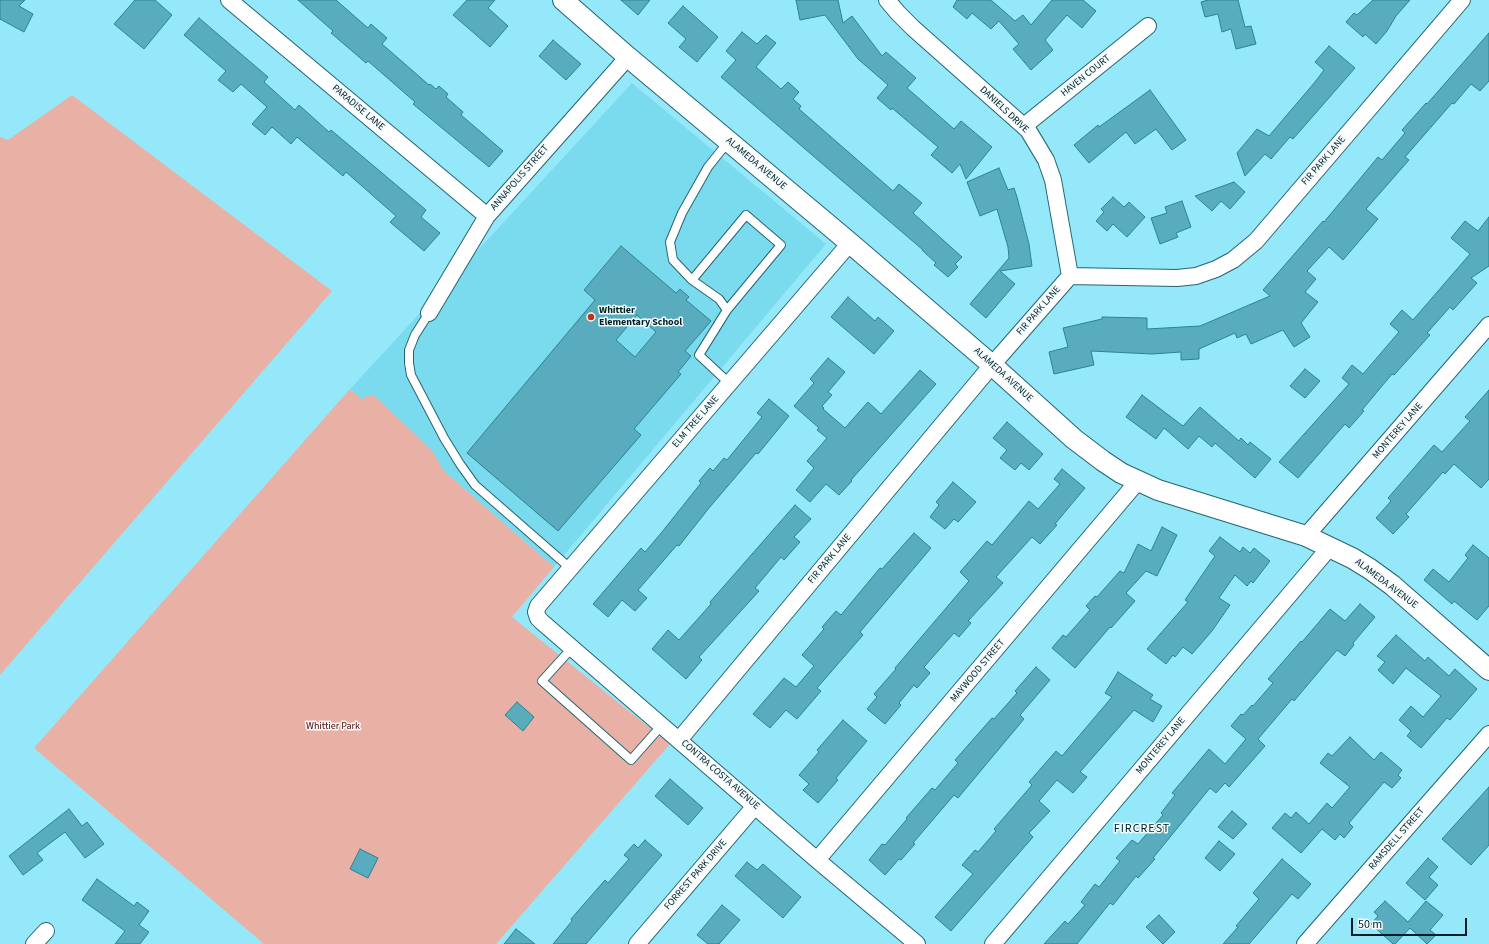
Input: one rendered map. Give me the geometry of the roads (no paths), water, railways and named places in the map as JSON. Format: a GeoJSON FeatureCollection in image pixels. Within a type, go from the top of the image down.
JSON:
{"type":"FeatureCollection","features":[{"type":"Feature","properties":{"kind":"street","name":"PARADISE LANE"},"geometry":{"type":"LineString","coordinates":[[229,0],[487,216]]}},
{"type":"Feature","properties":{"kind":"street","name":"ALAMEDA AVENUE"},"geometry":{"type":"LineString","coordinates":[[563,0],[628,57],[850,243],[992,365],[1074,439],[1103,461],[1138,481],[1176,497],[1306,536],[1330,547],[1370,569],[1392,585],[1487,665]]}},
{"type":"Feature","properties":{"kind":"street","name":"DANIELS DRIVE"},"geometry":{"type":"LineString","coordinates":[[887,0],[913,28],[1028,130],[1046,160],[1053,180],[1070,276]]}},
{"type":"Feature","properties":{"kind":"street","name":"FIR PARK LANE"},"geometry":{"type":"LineString","coordinates":[[679,740],[992,365],[1070,276],[1177,278],[1196,276],[1216,269],[1233,260],[1256,241],[1462,0]]}},
{"type":"Feature","properties":{"kind":"street","name":"HAVEN COURT"},"geometry":{"type":"LineString","coordinates":[[1024,126],[1148,26]]}},
{"type":"Feature","properties":{"kind":"street","name":"ANNAPOLIS STREET"},"geometry":{"type":"LineString","coordinates":[[429,313],[487,216],[628,57]]}},
{"type":"Feature","properties":{"kind":"street","name":"ELM TREE LANE"},"geometry":{"type":"LineString","coordinates":[[542,601],[850,243]]}},
{"type":"Feature","properties":{"kind":"street","name":"MONTEREY LANE"},"geometry":{"type":"LineString","coordinates":[[1306,536],[1489,325]]}},
{"type":"Feature","properties":{"kind":"street","name":"MAYWOOD STREET"},"geometry":{"type":"LineString","coordinates":[[817,860],[1138,481]]}},
{"type":"Feature","properties":{"kind":"street","name":"MONTEREY LANE"},"geometry":{"type":"LineString","coordinates":[[993,944],[1330,547]]}},
{"type":"Feature","properties":{"kind":"street","name":"CONTRA COSTA AVENUE"},"geometry":{"type":"LineString","coordinates":[[542,601],[536,610],[538,618],[817,860],[917,944]]}},
{"type":"Feature","properties":{"kind":"street","name":"RAMSDELL STREET"},"geometry":{"type":"LineString","coordinates":[[1306,944],[1489,734]]}},
{"type":"Feature","properties":{"kind":"street","name":"FORREST PARK DRIVE"},"geometry":{"type":"LineString","coordinates":[[637,944],[755,806]]}},
{"type":"Feature","properties":{"kind":"street"},"geometry":{"type":"LineString","coordinates":[[34,944],[46,931]]}},
{"type":"Feature","properties":{"kind":"lane"},"geometry":{"type":"LineString","coordinates":[[727,310],[719,300],[692,280],[673,260],[670,242],[682,213],[708,167],[728,141]]}},
{"type":"Feature","properties":{"kind":"lane"},"geometry":{"type":"LineString","coordinates":[[692,280],[746,215],[781,245],[727,310],[699,355],[729,383]]}},
{"type":"Feature","properties":{"kind":"lane"},"geometry":{"type":"LineString","coordinates":[[429,313],[415,335],[409,350],[410,375],[444,438],[475,485],[570,568]]}},
{"type":"Feature","properties":{"kind":"lane"},"geometry":{"type":"LineString","coordinates":[[572,648],[542,682],[631,760],[662,725]]}},
{"type":"Feature","properties":{"kind":"place","name":"Whittier Elementary School"},"geometry":{"type":"Point","coordinates":[591,317]}},
{"type":"Feature","properties":{"kind":"district","name":"FIRCREST"},"geometry":{"type":"Point","coordinates":[1142,829]}},
{"type":"Feature","properties":{"kind":"park label","name":"Whittier Park"},"geometry":{"type":"Point","coordinates":[333,727]}}]}
